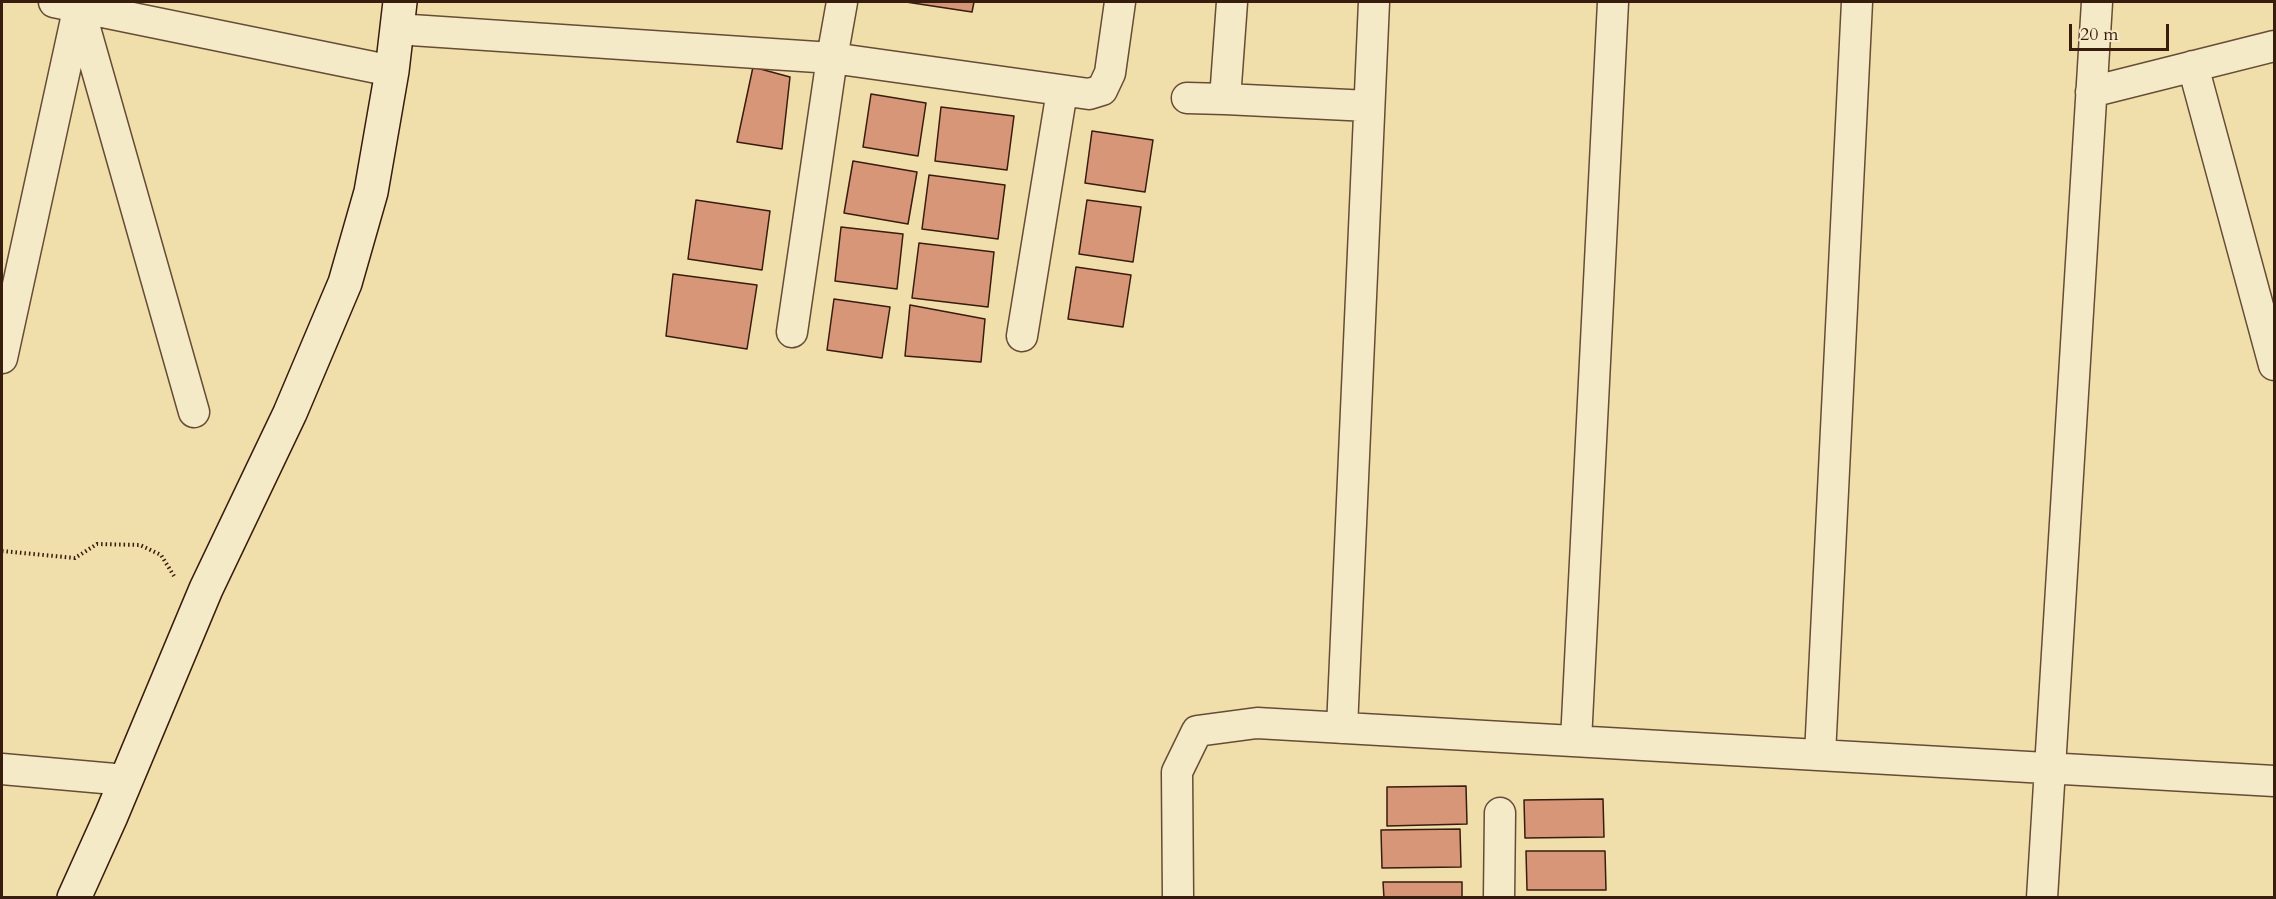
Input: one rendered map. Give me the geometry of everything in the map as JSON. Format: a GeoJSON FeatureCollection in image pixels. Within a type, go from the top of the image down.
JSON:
{"type":"FeatureCollection","features":[{"type":"Feature","properties":{"kind":"main road"},"geometry":{"type":"LineString","coordinates":[[74,897],[202,600],[290,412],[345,283],[371,192],[392,71],[398,15]]}},
{"type":"Feature","properties":{"kind":"street"},"geometry":{"type":"LineString","coordinates":[[792,332],[842,2]]}},
{"type":"Feature","properties":{"kind":"street"},"geometry":{"type":"LineString","coordinates":[[398,15],[832,58],[1089,94],[1102,90],[1110,73],[1120,2]]}},
{"type":"Feature","properties":{"kind":"street"},"geometry":{"type":"LineString","coordinates":[[1225,99],[1232,2]]}},
{"type":"Feature","properties":{"kind":"street"},"geometry":{"type":"LineString","coordinates":[[1342,728],[1374,2]]}},
{"type":"Feature","properties":{"kind":"street"},"geometry":{"type":"LineString","coordinates":[[1576,741],[1613,2]]}},
{"type":"Feature","properties":{"kind":"street"},"geometry":{"type":"LineString","coordinates":[[1820,755],[1857,2]]}},
{"type":"Feature","properties":{"kind":"street"},"geometry":{"type":"LineString","coordinates":[[2042,897],[2097,2]]}},
{"type":"Feature","properties":{"kind":"street"},"geometry":{"type":"LineString","coordinates":[[67,4],[392,71]]}},
{"type":"Feature","properties":{"kind":"street"},"geometry":{"type":"LineString","coordinates":[[2,358],[67,4]]}},
{"type":"Feature","properties":{"kind":"street"},"geometry":{"type":"LineString","coordinates":[[67,4],[194,412]]}},
{"type":"Feature","properties":{"kind":"street"},"geometry":{"type":"LineString","coordinates":[[2091,92],[2274,46]]}},
{"type":"Feature","properties":{"kind":"street"},"geometry":{"type":"LineString","coordinates":[[2193,66],[2274,365]]}},
{"type":"Feature","properties":{"kind":"street"},"geometry":{"type":"LineString","coordinates":[[1022,336],[1062,92]]}},
{"type":"Feature","properties":{"kind":"street"},"geometry":{"type":"LineString","coordinates":[[1187,98],[1369,106]]}},
{"type":"Feature","properties":{"kind":"street"},"geometry":{"type":"LineString","coordinates":[[1178,897],[1177,772],[1197,731],[1257,723],[2274,782]]}},
{"type":"Feature","properties":{"kind":"street"},"geometry":{"type":"LineString","coordinates":[[2,769],[126,780]]}},
{"type":"Feature","properties":{"kind":"street"},"geometry":{"type":"LineString","coordinates":[[1499,897],[1500,813]]}},
{"type":"Feature","properties":{"kind":"path"},"geometry":{"type":"LineString","coordinates":[[2,551],[75,558],[97,544],[140,545],[161,555],[175,577],[202,600]]}},
{"type":"Feature","properties":{"kind":"building"},"geometry":{"type":"Polygon","coordinates":[[[906,2],[974,2],[972,12],[906,2]]]}},
{"type":"Feature","properties":{"kind":"building"},"geometry":{"type":"Polygon","coordinates":[[[753,67],[790,77],[782,149],[737,142],[753,67]]]}},
{"type":"Feature","properties":{"kind":"building"},"geometry":{"type":"Polygon","coordinates":[[[871,94],[926,103],[918,156],[863,147],[871,94]]]}},
{"type":"Feature","properties":{"kind":"building"},"geometry":{"type":"Polygon","coordinates":[[[941,107],[1014,116],[1007,170],[935,161],[941,107]]]}},
{"type":"Feature","properties":{"kind":"building"},"geometry":{"type":"Polygon","coordinates":[[[1092,131],[1153,140],[1145,192],[1085,183],[1092,131]]]}},
{"type":"Feature","properties":{"kind":"building"},"geometry":{"type":"Polygon","coordinates":[[[853,161],[917,172],[908,224],[844,213],[853,161]]]}},
{"type":"Feature","properties":{"kind":"building"},"geometry":{"type":"Polygon","coordinates":[[[929,175],[1005,185],[998,239],[922,229],[929,175]]]}},
{"type":"Feature","properties":{"kind":"building"},"geometry":{"type":"Polygon","coordinates":[[[696,200],[770,211],[762,270],[688,259],[696,200]]]}},
{"type":"Feature","properties":{"kind":"building"},"geometry":{"type":"Polygon","coordinates":[[[1087,200],[1141,207],[1133,262],[1079,254],[1087,200]]]}},
{"type":"Feature","properties":{"kind":"building"},"geometry":{"type":"Polygon","coordinates":[[[841,227],[903,234],[897,289],[835,281],[841,227]]]}},
{"type":"Feature","properties":{"kind":"building"},"geometry":{"type":"Polygon","coordinates":[[[919,243],[994,252],[988,307],[912,298],[919,243]]]}},
{"type":"Feature","properties":{"kind":"building"},"geometry":{"type":"Polygon","coordinates":[[[1076,267],[1131,275],[1123,327],[1068,319],[1076,267]]]}},
{"type":"Feature","properties":{"kind":"building"},"geometry":{"type":"Polygon","coordinates":[[[673,274],[757,285],[747,349],[666,336],[673,274]]]}},
{"type":"Feature","properties":{"kind":"building"},"geometry":{"type":"Polygon","coordinates":[[[834,299],[890,307],[882,358],[827,350],[834,299]]]}},
{"type":"Feature","properties":{"kind":"building"},"geometry":{"type":"Polygon","coordinates":[[[910,305],[985,319],[981,362],[905,356],[910,305]]]}},
{"type":"Feature","properties":{"kind":"building"},"geometry":{"type":"Polygon","coordinates":[[[1466,786],[1467,824],[1387,826],[1387,787],[1466,786]]]}},
{"type":"Feature","properties":{"kind":"building"},"geometry":{"type":"Polygon","coordinates":[[[1603,799],[1604,837],[1525,838],[1524,800],[1603,799]]]}},
{"type":"Feature","properties":{"kind":"building"},"geometry":{"type":"Polygon","coordinates":[[[1460,829],[1461,867],[1382,868],[1381,830],[1460,829]]]}},
{"type":"Feature","properties":{"kind":"building"},"geometry":{"type":"Polygon","coordinates":[[[1526,851],[1605,851],[1606,890],[1527,890],[1526,851]]]}},
{"type":"Feature","properties":{"kind":"building"},"geometry":{"type":"Polygon","coordinates":[[[1383,882],[1462,882],[1462,898],[1384,898],[1383,882]]]}}]}
